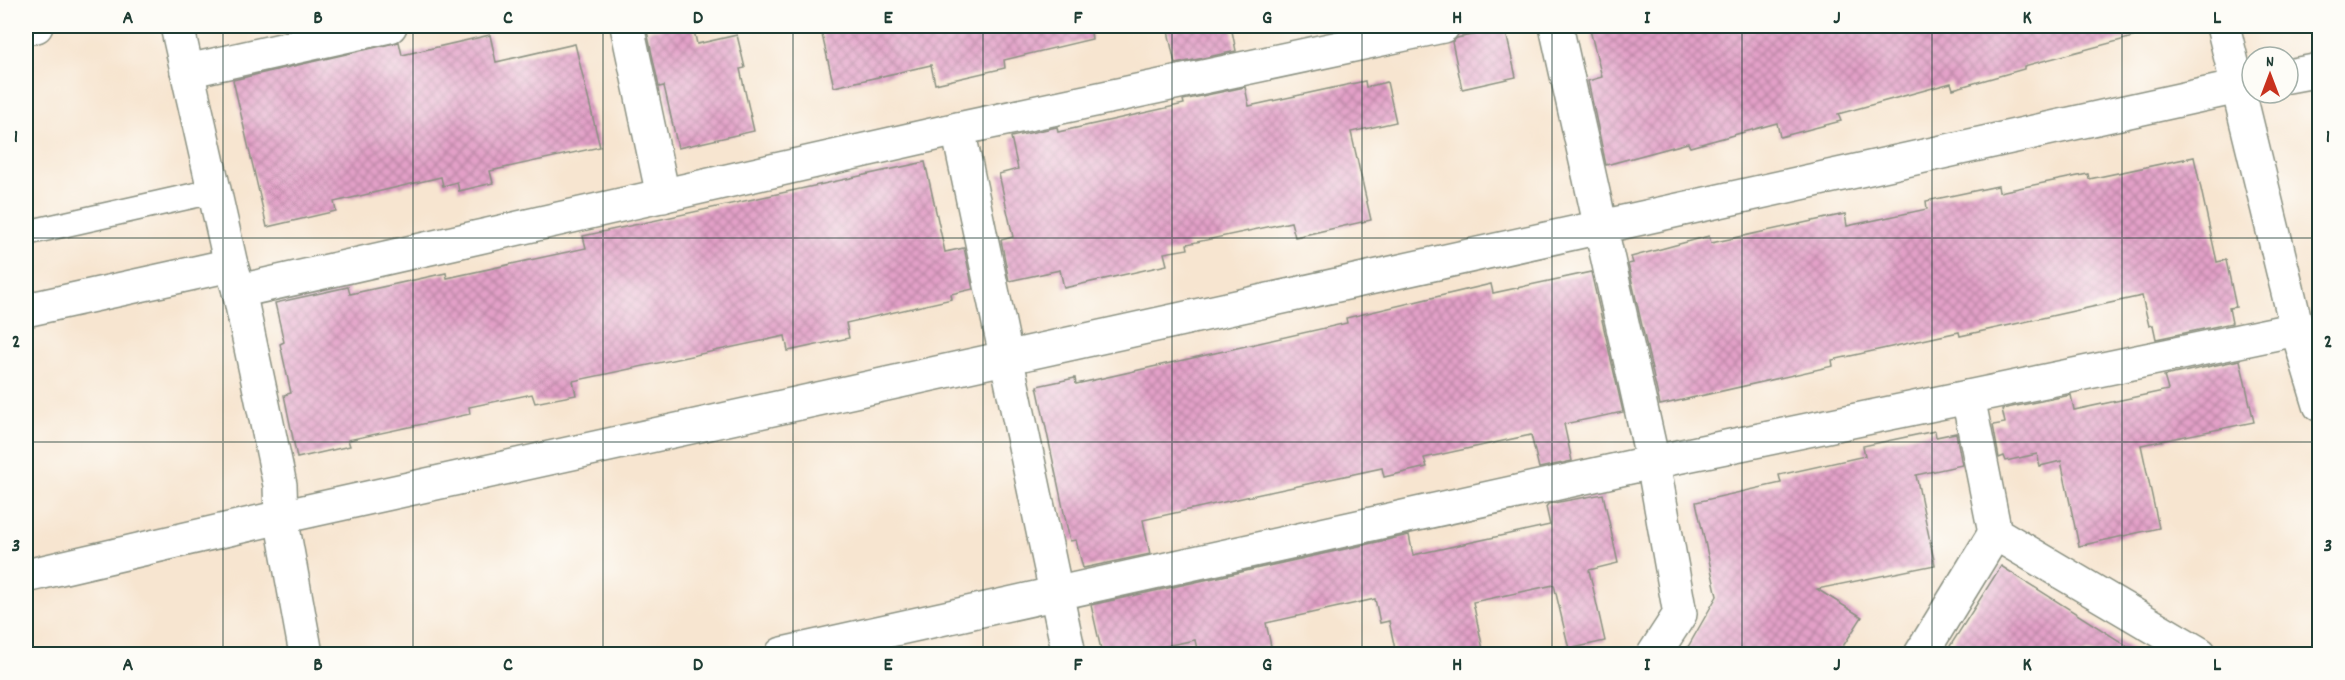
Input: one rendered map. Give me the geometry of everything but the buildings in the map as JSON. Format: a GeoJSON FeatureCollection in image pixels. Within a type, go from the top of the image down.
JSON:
{"type":"FeatureCollection","features":[{"type":"Feature","properties":{"kind":"street"},"geometry":{"type":"LineString","coordinates":[[26,28],[36,26]]}},
{"type":"Feature","properties":{"kind":"street"},"geometry":{"type":"LineString","coordinates":[[177,26],[280,485],[281,518],[306,654]]}},
{"type":"Feature","properties":{"kind":"street"},"geometry":{"type":"LineString","coordinates":[[187,71],[390,26]]}},
{"type":"Feature","properties":{"kind":"street"},"geometry":{"type":"LineString","coordinates":[[627,26],[663,196]]}},
{"type":"Feature","properties":{"kind":"street"},"geometry":{"type":"LineString","coordinates":[[26,310],[235,278],[663,196],[958,129],[1443,26]]}},
{"type":"Feature","properties":{"kind":"street"},"geometry":{"type":"LineString","coordinates":[[1556,26],[1653,462],[1680,614],[1654,654]]}},
{"type":"Feature","properties":{"kind":"street"},"geometry":{"type":"LineString","coordinates":[[2223,26],[2240,72]]}},
{"type":"Feature","properties":{"kind":"street"},"geometry":{"type":"LineString","coordinates":[[2300,74],[2319,70]]}},
{"type":"Feature","properties":{"kind":"street"},"geometry":{"type":"LineString","coordinates":[[26,576],[2240,86]]}},
{"type":"Feature","properties":{"kind":"street"},"geometry":{"type":"LineString","coordinates":[[2249,105],[2297,328],[2319,405]]}},
{"type":"Feature","properties":{"kind":"street"},"geometry":{"type":"LineString","coordinates":[[958,129],[1069,654]]}},
{"type":"Feature","properties":{"kind":"street"},"geometry":{"type":"LineString","coordinates":[[782,654],[1653,462],[2297,328]]}},
{"type":"Feature","properties":{"kind":"street"},"geometry":{"type":"LineString","coordinates":[[1921,654],[1995,533],[1968,397]]}},
{"type":"Feature","properties":{"kind":"street"},"geometry":{"type":"LineString","coordinates":[[1995,533],[2197,654]]}},
{"type":"Feature","properties":{"kind":"lane"},"geometry":{"type":"LineString","coordinates":[[26,233],[214,191]]}}]}
